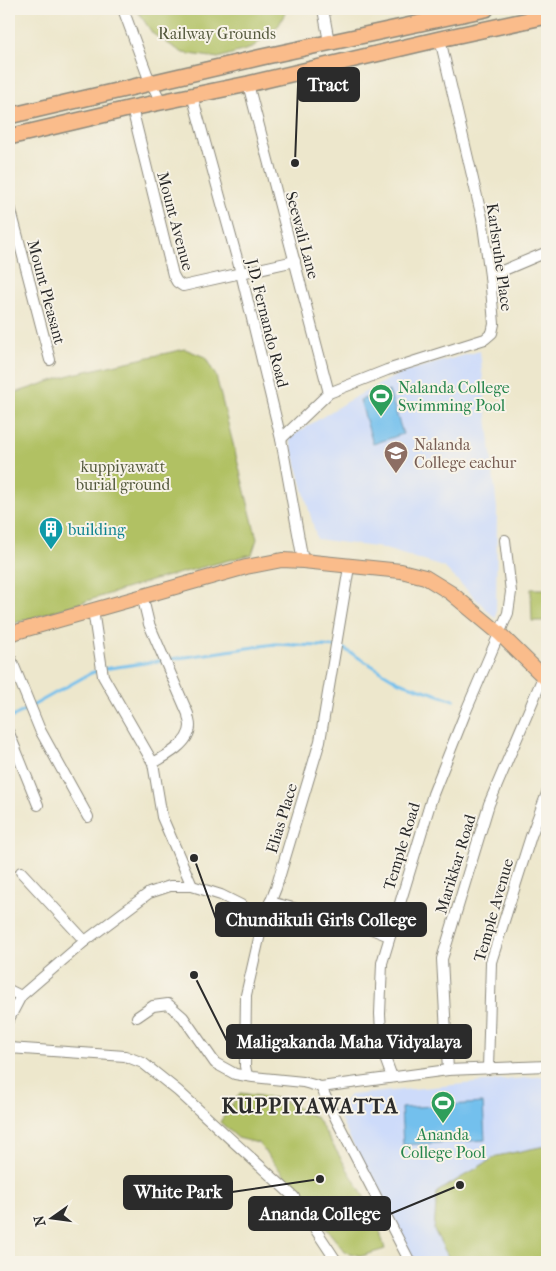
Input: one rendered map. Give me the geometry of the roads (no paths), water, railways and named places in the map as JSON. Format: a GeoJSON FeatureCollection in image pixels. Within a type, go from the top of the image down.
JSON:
{"type":"FeatureCollection","features":[{"type":"Feature","properties":{"kind":"highway"},"geometry":{"type":"LineString","coordinates":[[9,116],[329,42],[486,9]]}},
{"type":"Feature","properties":{"kind":"highway"},"geometry":{"type":"LineString","coordinates":[[9,138],[132,108],[248,84],[547,16]]}},
{"type":"Feature","properties":{"kind":"main road"},"geometry":{"type":"LineString","coordinates":[[9,634],[246,567],[282,560],[303,561],[401,571],[425,577],[451,593],[499,633],[545,678]]}},
{"type":"Feature","properties":{"kind":"street"},"geometry":{"type":"LineString","coordinates":[[123,9],[144,66],[161,102]]}},
{"type":"Feature","properties":{"kind":"street"},"geometry":{"type":"LineString","coordinates":[[323,9],[329,42]]}},
{"type":"Feature","properties":{"kind":"street","name":"Karlsruhe Place"},"geometry":{"type":"LineString","coordinates":[[280,439],[329,393],[387,370],[485,339],[492,333],[494,324],[490,276],[482,218],[440,39]]}},
{"type":"Feature","properties":{"kind":"street","name":"Seewali Lane"},"geometry":{"type":"LineString","coordinates":[[248,84],[329,393]]}},
{"type":"Feature","properties":{"kind":"street","name":"J.D. Fernando Road"},"geometry":{"type":"LineString","coordinates":[[192,96],[241,273],[280,439],[303,561]]}},
{"type":"Feature","properties":{"kind":"street","name":"Mount Avenue"},"geometry":{"type":"LineString","coordinates":[[132,108],[177,282],[183,286],[294,261]]}},
{"type":"Feature","properties":{"kind":"street","name":"Mount Pleasant"},"geometry":{"type":"LineString","coordinates":[[9,203],[50,360]]}},
{"type":"Feature","properties":{"kind":"street"},"geometry":{"type":"LineString","coordinates":[[490,276],[547,252]]}},
{"type":"Feature","properties":{"kind":"street","name":"Temple Road"},"geometry":{"type":"LineString","coordinates":[[392,1077],[382,1050],[380,1014],[382,963],[433,794],[508,613],[511,592],[505,540]]}},
{"type":"Feature","properties":{"kind":"street","name":"Elias Place"},"geometry":{"type":"LineString","coordinates":[[246,1076],[246,995],[263,921],[320,741],[349,567]]}},
{"type":"Feature","properties":{"kind":"street"},"geometry":{"type":"LineString","coordinates":[[142,595],[149,624],[188,714],[190,728],[186,738],[180,745],[153,764]]}},
{"type":"Feature","properties":{"kind":"street"},"geometry":{"type":"LineString","coordinates":[[93,610],[103,676],[153,764],[162,817],[192,886]]}},
{"type":"Feature","properties":{"kind":"street"},"geometry":{"type":"LineString","coordinates":[[9,654],[40,730],[88,817]]}},
{"type":"Feature","properties":{"kind":"street","name":"Marikkar Road"},"geometry":{"type":"LineString","coordinates":[[448,1070],[442,959],[489,804],[545,678]]}},
{"type":"Feature","properties":{"kind":"street"},"geometry":{"type":"LineString","coordinates":[[9,733],[38,805]]}},
{"type":"Feature","properties":{"kind":"street","name":"Temple Avenue"},"geometry":{"type":"LineString","coordinates":[[488,1069],[491,962],[531,836],[547,793]]}},
{"type":"Feature","properties":{"kind":"street"},"geometry":{"type":"LineString","coordinates":[[21,872],[85,941]]}},
{"type":"Feature","properties":{"kind":"street"},"geometry":{"type":"LineString","coordinates":[[9,1020],[21,996],[85,941],[149,894],[170,886],[192,886],[221,894],[241,905],[263,921]]}},
{"type":"Feature","properties":{"kind":"street"},"geometry":{"type":"LineString","coordinates":[[270,902],[364,926],[389,936]]}},
{"type":"Feature","properties":{"kind":"street"},"geometry":{"type":"LineString","coordinates":[[9,990],[21,996]]}},
{"type":"Feature","properties":{"kind":"street"},"geometry":{"type":"LineString","coordinates":[[137,1017],[153,1006],[168,1004],[182,1017],[215,1063],[235,1074],[303,1082],[321,1087],[448,1070],[547,1066]]}},
{"type":"Feature","properties":{"kind":"street"},"geometry":{"type":"LineString","coordinates":[[9,1048],[125,1056],[143,1063],[178,1092],[294,1197],[337,1262]]}},
{"type":"Feature","properties":{"kind":"street"},"geometry":{"type":"LineString","coordinates":[[321,1087],[410,1262]]}},
{"type":"Feature","properties":{"kind":"water","name":"Nalanda College Swimming Pool"},"geometry":{"type":"Polygon","coordinates":[[[389,391],[403,434],[373,444],[360,400],[389,391]]]}},
{"type":"Feature","properties":{"kind":"water","name":"Ananda College Pool"},"geometry":{"type":"Polygon","coordinates":[[[483,1103],[485,1140],[403,1145],[401,1108],[483,1103]]]}},
{"type":"Feature","properties":{"kind":"waterway"},"geometry":{"type":"LineString","coordinates":[[9,719],[91,673],[103,669],[275,644],[341,647],[399,682],[454,700]]}},
{"type":"Feature","properties":{"kind":"railway"},"geometry":{"type":"LineString","coordinates":[[9,13],[11,9]]}},
{"type":"Feature","properties":{"kind":"place","name":"Tract"},"geometry":{"type":"Point","coordinates":[295,163]}},
{"type":"Feature","properties":{"kind":"place","name":"Nalanda College Swimming Pool"},"geometry":{"type":"Point","coordinates":[381,417]}},
{"type":"Feature","properties":{"kind":"place","name":"Nalanda College eachur"},"geometry":{"type":"Point","coordinates":[396,474]}},
{"type":"Feature","properties":{"kind":"place","name":"building"},"geometry":{"type":"Point","coordinates":[51,550]}},
{"type":"Feature","properties":{"kind":"place","name":"Chundikuli Girls College"},"geometry":{"type":"Point","coordinates":[194,858]}},
{"type":"Feature","properties":{"kind":"place","name":"Maligakanda Maha Vidyalaya"},"geometry":{"type":"Point","coordinates":[194,975]}},
{"type":"Feature","properties":{"kind":"place","name":"Ananda College Pool"},"geometry":{"type":"Point","coordinates":[443,1124]}},
{"type":"Feature","properties":{"kind":"place","name":"White Park"},"geometry":{"type":"Point","coordinates":[320,1179]}},
{"type":"Feature","properties":{"kind":"place","name":"Ananda College"},"geometry":{"type":"Point","coordinates":[460,1185]}},
{"type":"Feature","properties":{"kind":"district","name":"KUPPIYAWATTA"},"geometry":{"type":"Point","coordinates":[310,1106]}},
{"type":"Feature","properties":{"kind":"park label","name":"Railway Grounds"},"geometry":{"type":"Point","coordinates":[217,33]}},
{"type":"Feature","properties":{"kind":"park label","name":"kuppiyawatt burial ground"},"geometry":{"type":"Point","coordinates":[123,475]}}]}
